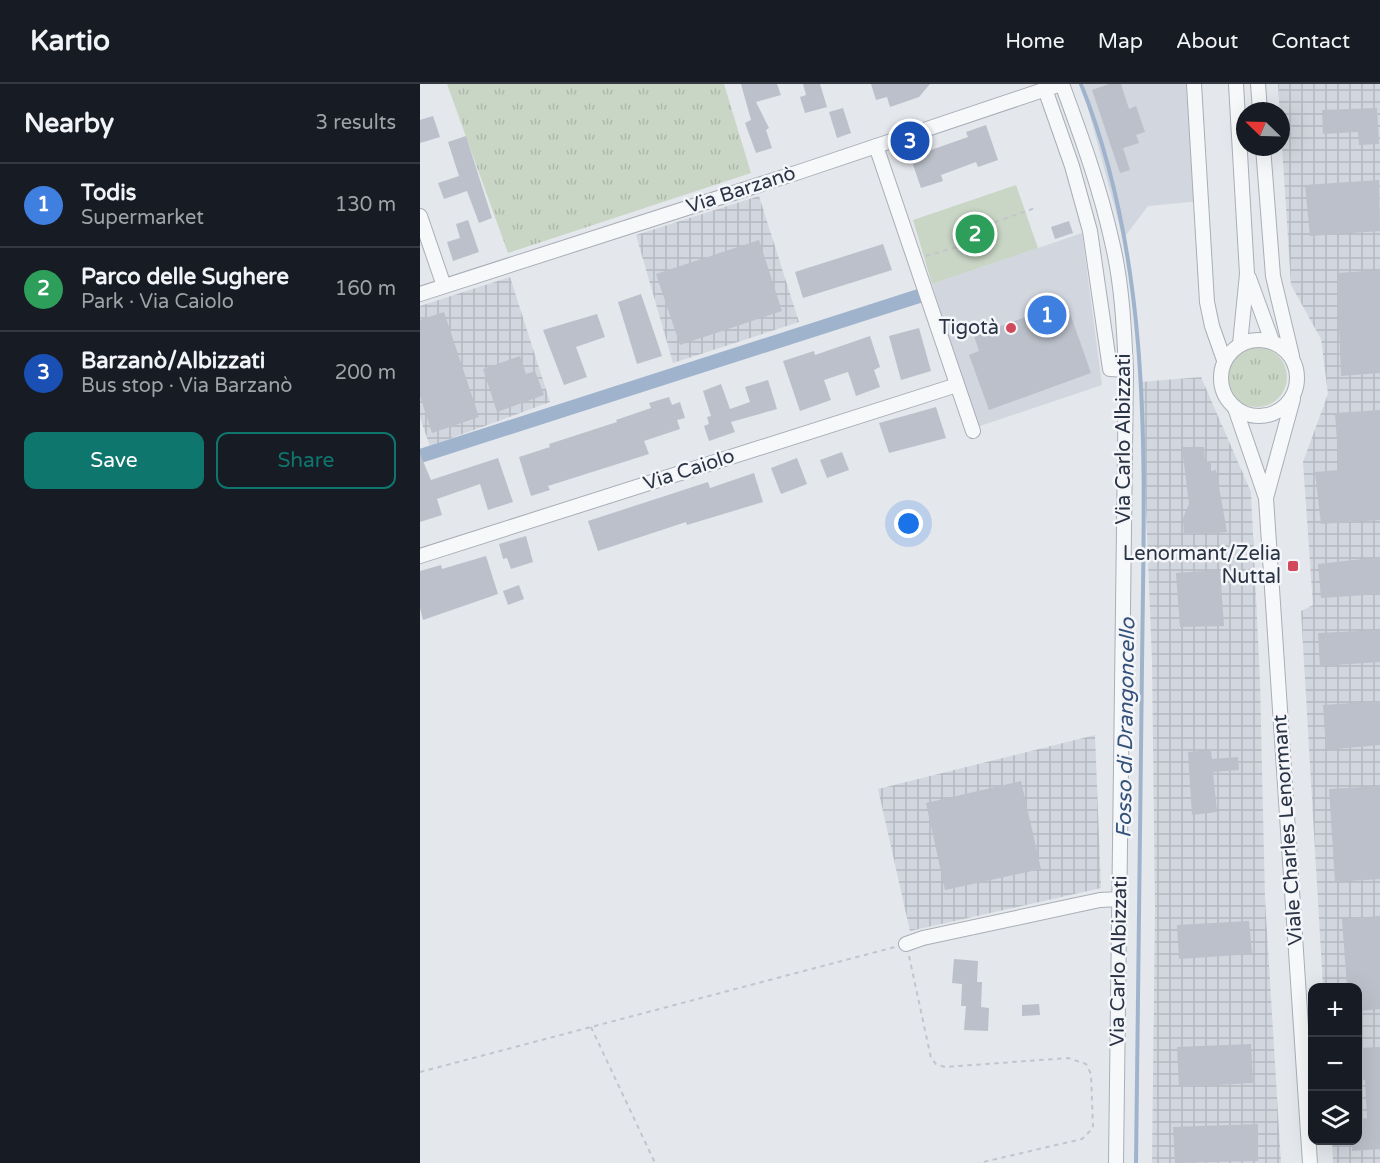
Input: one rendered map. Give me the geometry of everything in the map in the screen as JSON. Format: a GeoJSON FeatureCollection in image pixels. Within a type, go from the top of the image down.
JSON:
{"type":"FeatureCollection","features":[{"type":"Feature","properties":{"kind":"street","name":"Via Barzanò"},"geometry":{"type":"LineString","coordinates":[[420,294],[1062,84]]}},
{"type":"Feature","properties":{"kind":"street","name":"Via Carlo Albizzati"},"geometry":{"type":"LineString","coordinates":[[1062,84],[1094,170],[1113,244],[1124,329],[1126,370],[1116,1163]]}},
{"type":"Feature","properties":{"kind":"street"},"geometry":{"type":"LineString","coordinates":[[1194,84],[1208,308],[1224,360]]}},
{"type":"Feature","properties":{"kind":"street"},"geometry":{"type":"LineString","coordinates":[[1236,84],[1247,274],[1240,344]]}},
{"type":"Feature","properties":{"kind":"street"},"geometry":{"type":"LineString","coordinates":[[1258,84],[1259,102]]}},
{"type":"Feature","properties":{"kind":"street"},"geometry":{"type":"LineString","coordinates":[[1045,89],[1072,166],[1090,231],[1110,369],[1126,370]]}},
{"type":"Feature","properties":{"kind":"street"},"geometry":{"type":"LineString","coordinates":[[876,146],[973,431]]}},
{"type":"Feature","properties":{"kind":"street"},"geometry":{"type":"LineString","coordinates":[[1264,156],[1273,276],[1296,369],[1295,391],[1289,402],[1269,415],[1251,415],[1235,408],[1226,398],[1221,386],[1220,373],[1224,360],[1240,344],[1261,339],[1272,341],[1287,351],[1292,358]]}},
{"type":"Feature","properties":{"kind":"street"},"geometry":{"type":"LineString","coordinates":[[420,216],[444,286]]}},
{"type":"Feature","properties":{"kind":"street"},"geometry":{"type":"LineString","coordinates":[[1247,274],[1272,341]]}},
{"type":"Feature","properties":{"kind":"street","name":"Via Caiolo"},"geometry":{"type":"LineString","coordinates":[[420,556],[957,385]]}},
{"type":"Feature","properties":{"kind":"street","name":"Viale Charles Lenormant"},"geometry":{"type":"LineString","coordinates":[[1266,498],[1295,391]]}},
{"type":"Feature","properties":{"kind":"street","name":"Viale Charles Lenormant"},"geometry":{"type":"LineString","coordinates":[[1235,408],[1266,498],[1310,1163]]}},
{"type":"Feature","properties":{"kind":"street"},"geometry":{"type":"LineString","coordinates":[[906,944],[922,938],[1100,900],[1119,899]]}},
{"type":"Feature","properties":{"kind":"path"},"geometry":{"type":"LineString","coordinates":[[973,241],[970,233],[972,228],[978,228],[1035,208]]}},
{"type":"Feature","properties":{"kind":"path"},"geometry":{"type":"LineString","coordinates":[[915,260],[978,241],[981,236],[978,228]]}},
{"type":"Feature","properties":{"kind":"path"},"geometry":{"type":"LineString","coordinates":[[420,1072],[906,944],[931,1058],[936,1064],[945,1067],[1068,1058],[1086,1064],[1091,1074],[1093,1128],[1082,1139],[980,1163]]}},
{"type":"Feature","properties":{"kind":"path"},"geometry":{"type":"LineString","coordinates":[[591,1027],[655,1163]]}},
{"type":"Feature","properties":{"kind":"shaded area"},"geometry":{"type":"Polygon","coordinates":[[[1085,84],[1194,84],[1201,201],[1148,206],[1123,239],[1083,89],[1085,84]]]}},
{"type":"Feature","properties":{"kind":"shaded area"},"geometry":{"type":"Polygon","coordinates":[[[1278,84],[1380,84],[1380,1163],[1333,1163],[1332,1145],[1362,1145],[1362,983],[1323,983],[1301,611],[1313,605],[1303,462],[1328,394],[1321,339],[1291,285],[1283,156],[1290,156],[1290,102],[1279,102],[1278,84]]]}},
{"type":"Feature","properties":{"kind":"shaded area"},"geometry":{"type":"Polygon","coordinates":[[[759,196],[799,322],[673,363],[636,235],[759,196]]]}},
{"type":"Feature","properties":{"kind":"shaded area"},"geometry":{"type":"Polygon","coordinates":[[[1082,233],[1102,385],[977,427],[932,284],[1082,233]]]}},
{"type":"Feature","properties":{"kind":"shaded area"},"geometry":{"type":"Polygon","coordinates":[[[510,277],[550,402],[430,446],[420,418],[420,306],[510,277]]]}},
{"type":"Feature","properties":{"kind":"shaded area"},"geometry":{"type":"Polygon","coordinates":[[[1201,377],[1251,492],[1260,681],[1265,899],[1281,1163],[1152,1163],[1155,908],[1152,661],[1141,382],[1201,377]]]}},
{"type":"Feature","properties":{"kind":"shaded area"},"geometry":{"type":"Polygon","coordinates":[[[1095,735],[1101,888],[910,931],[878,789],[1095,735]]]}},
{"type":"Feature","properties":{"kind":"green space"},"geometry":{"type":"Polygon","coordinates":[[[447,84],[724,84],[751,173],[508,253],[447,84]]]}},
{"type":"Feature","properties":{"kind":"green space"},"geometry":{"type":"Polygon","coordinates":[[[1016,185],[1038,248],[932,284],[913,220],[1016,185]]]}},
{"type":"Feature","properties":{"kind":"green space"},"geometry":{"type":"Polygon","coordinates":[[[1257,347],[1274,352],[1282,360],[1287,377],[1282,394],[1274,402],[1257,407],[1240,402],[1232,394],[1227,377],[1232,360],[1240,352],[1257,347]]]}},
{"type":"Feature","properties":{"kind":"building"},"geometry":{"type":"Polygon","coordinates":[[[741,84],[777,84],[781,95],[756,102],[769,128],[766,130],[772,148],[756,153],[745,123],[751,120],[741,84]]]}},
{"type":"Feature","properties":{"kind":"building"},"geometry":{"type":"Polygon","coordinates":[[[803,84],[820,84],[827,107],[805,113],[800,97],[806,95],[803,84]]]}},
{"type":"Feature","properties":{"kind":"building"},"geometry":{"type":"Polygon","coordinates":[[[871,84],[930,84],[919,97],[890,107],[887,97],[876,100],[871,84]]]}},
{"type":"Feature","properties":{"kind":"building"},"geometry":{"type":"Polygon","coordinates":[[[1109,84],[1121,84],[1129,109],[1136,106],[1145,132],[1136,135],[1139,143],[1123,148],[1130,170],[1120,173],[1092,90],[1109,84]]]}},
{"type":"Feature","properties":{"kind":"building"},"geometry":{"type":"Polygon","coordinates":[[[843,108],[851,133],[837,138],[829,112],[843,108]]]}},
{"type":"Feature","properties":{"kind":"building"},"geometry":{"type":"Polygon","coordinates":[[[1377,108],[1379,144],[1359,145],[1358,132],[1323,134],[1322,110],[1377,108]]]}},
{"type":"Feature","properties":{"kind":"building"},"geometry":{"type":"Polygon","coordinates":[[[433,116],[440,137],[420,143],[420,120],[433,116]]]}},
{"type":"Feature","properties":{"kind":"building"},"geometry":{"type":"Polygon","coordinates":[[[986,125],[998,160],[978,167],[976,162],[941,175],[943,181],[921,188],[908,150],[928,143],[931,150],[968,137],[966,132],[986,125]]]}},
{"type":"Feature","properties":{"kind":"building"},"geometry":{"type":"Polygon","coordinates":[[[466,136],[492,218],[479,223],[467,191],[444,199],[438,183],[459,176],[448,142],[466,136]]]}},
{"type":"Feature","properties":{"kind":"building"},"geometry":{"type":"Polygon","coordinates":[[[1379,180],[1380,231],[1310,236],[1305,185],[1379,180]]]}},
{"type":"Feature","properties":{"kind":"building"},"geometry":{"type":"Polygon","coordinates":[[[468,220],[479,252],[453,261],[447,242],[460,238],[456,224],[468,220]]]}},
{"type":"Feature","properties":{"kind":"building"},"geometry":{"type":"Polygon","coordinates":[[[1069,221],[1073,233],[1055,239],[1051,227],[1069,221]]]}},
{"type":"Feature","properties":{"kind":"building"},"geometry":{"type":"Polygon","coordinates":[[[759,240],[782,311],[680,345],[656,274],[759,240]]]}},
{"type":"Feature","properties":{"kind":"building"},"geometry":{"type":"Polygon","coordinates":[[[883,244],[892,270],[803,298],[795,272],[883,244]]]}},
{"type":"Feature","properties":{"kind":"building"},"geometry":{"type":"Polygon","coordinates":[[[1380,270],[1380,373],[1341,376],[1337,273],[1380,270]]]}},
{"type":"Feature","properties":{"kind":"building"},"geometry":{"type":"Polygon","coordinates":[[[641,294],[662,356],[637,364],[618,302],[641,294]]]}},
{"type":"Feature","properties":{"kind":"building"},"geometry":{"type":"Polygon","coordinates":[[[1066,302],[1091,373],[989,410],[969,355],[979,351],[974,336],[1066,302]]]}},
{"type":"Feature","properties":{"kind":"building"},"geometry":{"type":"Polygon","coordinates":[[[444,312],[479,417],[432,433],[420,396],[420,320],[444,312]]]}},
{"type":"Feature","properties":{"kind":"building"},"geometry":{"type":"Polygon","coordinates":[[[597,314],[605,337],[576,347],[587,377],[564,385],[543,330],[597,314]]]}},
{"type":"Feature","properties":{"kind":"building"},"geometry":{"type":"Polygon","coordinates":[[[919,328],[931,371],[901,380],[889,336],[919,328]]]}},
{"type":"Feature","properties":{"kind":"building"},"geometry":{"type":"Polygon","coordinates":[[[870,336],[880,367],[874,370],[880,387],[856,396],[848,372],[824,380],[831,400],[800,411],[783,361],[814,351],[815,355],[870,336]]]}},
{"type":"Feature","properties":{"kind":"building"},"geometry":{"type":"Polygon","coordinates":[[[520,356],[526,374],[535,371],[544,395],[497,412],[483,369],[520,356]]]}},
{"type":"Feature","properties":{"kind":"building"},"geometry":{"type":"Polygon","coordinates":[[[768,380],[777,409],[731,422],[735,432],[709,441],[704,426],[709,424],[707,417],[711,416],[703,391],[721,384],[730,409],[750,402],[745,387],[768,380]]]}},
{"type":"Feature","properties":{"kind":"building"},"geometry":{"type":"Polygon","coordinates":[[[669,397],[672,405],[680,402],[685,418],[677,420],[680,429],[644,441],[649,454],[548,486],[550,490],[531,496],[519,457],[550,447],[549,444],[617,422],[616,420],[651,408],[649,403],[669,397]]]}},
{"type":"Feature","properties":{"kind":"building"},"geometry":{"type":"Polygon","coordinates":[[[936,407],[946,438],[889,453],[879,423],[936,407]]]}},
{"type":"Feature","properties":{"kind":"building"},"geometry":{"type":"Polygon","coordinates":[[[1380,410],[1380,520],[1321,524],[1315,472],[1339,470],[1335,413],[1380,410]]]}},
{"type":"Feature","properties":{"kind":"building"},"geometry":{"type":"Polygon","coordinates":[[[1182,447],[1204,447],[1205,461],[1211,461],[1211,471],[1216,470],[1227,532],[1184,535],[1183,518],[1189,504],[1182,447]]]}},
{"type":"Feature","properties":{"kind":"building"},"geometry":{"type":"Polygon","coordinates":[[[842,452],[849,470],[827,478],[820,460],[842,452]]]}},
{"type":"Feature","properties":{"kind":"building"},"geometry":{"type":"Polygon","coordinates":[[[420,454],[431,480],[498,458],[513,502],[488,510],[480,484],[437,499],[442,515],[420,522],[420,454]]]}},
{"type":"Feature","properties":{"kind":"building"},"geometry":{"type":"Polygon","coordinates":[[[797,458],[807,484],[781,494],[771,468],[797,458]]]}},
{"type":"Feature","properties":{"kind":"building"},"geometry":{"type":"Polygon","coordinates":[[[754,473],[763,502],[687,525],[686,522],[598,551],[588,521],[708,482],[710,488],[754,473]]]}},
{"type":"Feature","properties":{"kind":"building"},"geometry":{"type":"Polygon","coordinates":[[[526,536],[533,562],[511,569],[507,558],[503,559],[499,544],[526,536]]]}},
{"type":"Feature","properties":{"kind":"building"},"geometry":{"type":"Polygon","coordinates":[[[486,556],[498,594],[423,620],[420,608],[420,571],[441,565],[442,569],[486,556]]]}},
{"type":"Feature","properties":{"kind":"building"},"geometry":{"type":"Polygon","coordinates":[[[1380,557],[1380,594],[1321,598],[1318,564],[1380,557]]]}},
{"type":"Feature","properties":{"kind":"building"},"geometry":{"type":"Polygon","coordinates":[[[1220,570],[1224,626],[1180,627],[1176,573],[1220,570]]]}},
{"type":"Feature","properties":{"kind":"building"},"geometry":{"type":"Polygon","coordinates":[[[519,585],[524,599],[508,605],[503,591],[519,585]]]}},
{"type":"Feature","properties":{"kind":"building"},"geometry":{"type":"Polygon","coordinates":[[[1380,630],[1380,662],[1320,666],[1318,633],[1380,630]]]}},
{"type":"Feature","properties":{"kind":"building"},"geometry":{"type":"Polygon","coordinates":[[[1380,701],[1380,745],[1326,750],[1323,705],[1380,701]]]}},
{"type":"Feature","properties":{"kind":"building"},"geometry":{"type":"Polygon","coordinates":[[[1211,750],[1212,759],[1238,757],[1239,770],[1213,772],[1217,812],[1192,815],[1188,752],[1211,750]]]}},
{"type":"Feature","properties":{"kind":"building"},"geometry":{"type":"Polygon","coordinates":[[[1021,781],[1041,869],[945,890],[926,803],[1021,781]]]}},
{"type":"Feature","properties":{"kind":"building"},"geometry":{"type":"Polygon","coordinates":[[[1380,786],[1380,879],[1335,882],[1329,789],[1380,786]]]}},
{"type":"Feature","properties":{"kind":"building"},"geometry":{"type":"Polygon","coordinates":[[[1380,916],[1380,1009],[1362,1011],[1362,983],[1347,983],[1342,919],[1380,916]]]}},
{"type":"Feature","properties":{"kind":"building"},"geometry":{"type":"Polygon","coordinates":[[[1249,921],[1252,954],[1179,959],[1177,925],[1249,921]]]}},
{"type":"Feature","properties":{"kind":"building"},"geometry":{"type":"Polygon","coordinates":[[[954,959],[978,961],[977,982],[982,982],[981,1007],[989,1008],[988,1031],[964,1030],[966,1006],[961,1006],[962,984],[952,983],[954,959]]]}},
{"type":"Feature","properties":{"kind":"building"},"geometry":{"type":"Polygon","coordinates":[[[1039,1004],[1040,1015],[1022,1016],[1022,1005],[1039,1004]]]}},
{"type":"Feature","properties":{"kind":"building"},"geometry":{"type":"Polygon","coordinates":[[[1251,1044],[1253,1083],[1179,1087],[1177,1047],[1251,1044]]]}},
{"type":"Feature","properties":{"kind":"building"},"geometry":{"type":"Polygon","coordinates":[[[1380,1047],[1380,1149],[1352,1151],[1352,1145],[1362,1145],[1362,1119],[1367,1118],[1365,1080],[1362,1080],[1362,1048],[1380,1047]]]}},
{"type":"Feature","properties":{"kind":"building"},"geometry":{"type":"Polygon","coordinates":[[[1258,1124],[1258,1161],[1175,1163],[1173,1127],[1258,1124]]]}},
{"type":"Feature","properties":{"kind":"waterway","name":"Fosso di Drangoncello"},"geometry":{"type":"LineString","coordinates":[[1081,84],[1105,154],[1122,226],[1133,298],[1140,371],[1144,519],[1136,1163]]}},
{"type":"Feature","properties":{"kind":"waterway"},"geometry":{"type":"LineString","coordinates":[[420,456],[919,296]]}},
{"type":"Feature","properties":{"kind":"place","name":"Barzanò/Albizzati"},"geometry":{"type":"Point","coordinates":[910,141]}},
{"type":"Feature","properties":{"kind":"place","name":"Parco delle Sughere"},"geometry":{"type":"Point","coordinates":[975,234]}},
{"type":"Feature","properties":{"kind":"place","name":"Todis"},"geometry":{"type":"Point","coordinates":[1047,315]}},
{"type":"Feature","properties":{"kind":"place","name":"Tigotà"},"geometry":{"type":"Point","coordinates":[1011,328]}},
{"type":"Feature","properties":{"kind":"place","name":"Lenormant/Zelia Nuttal"},"geometry":{"type":"Point","coordinates":[1293,566]}}]}
